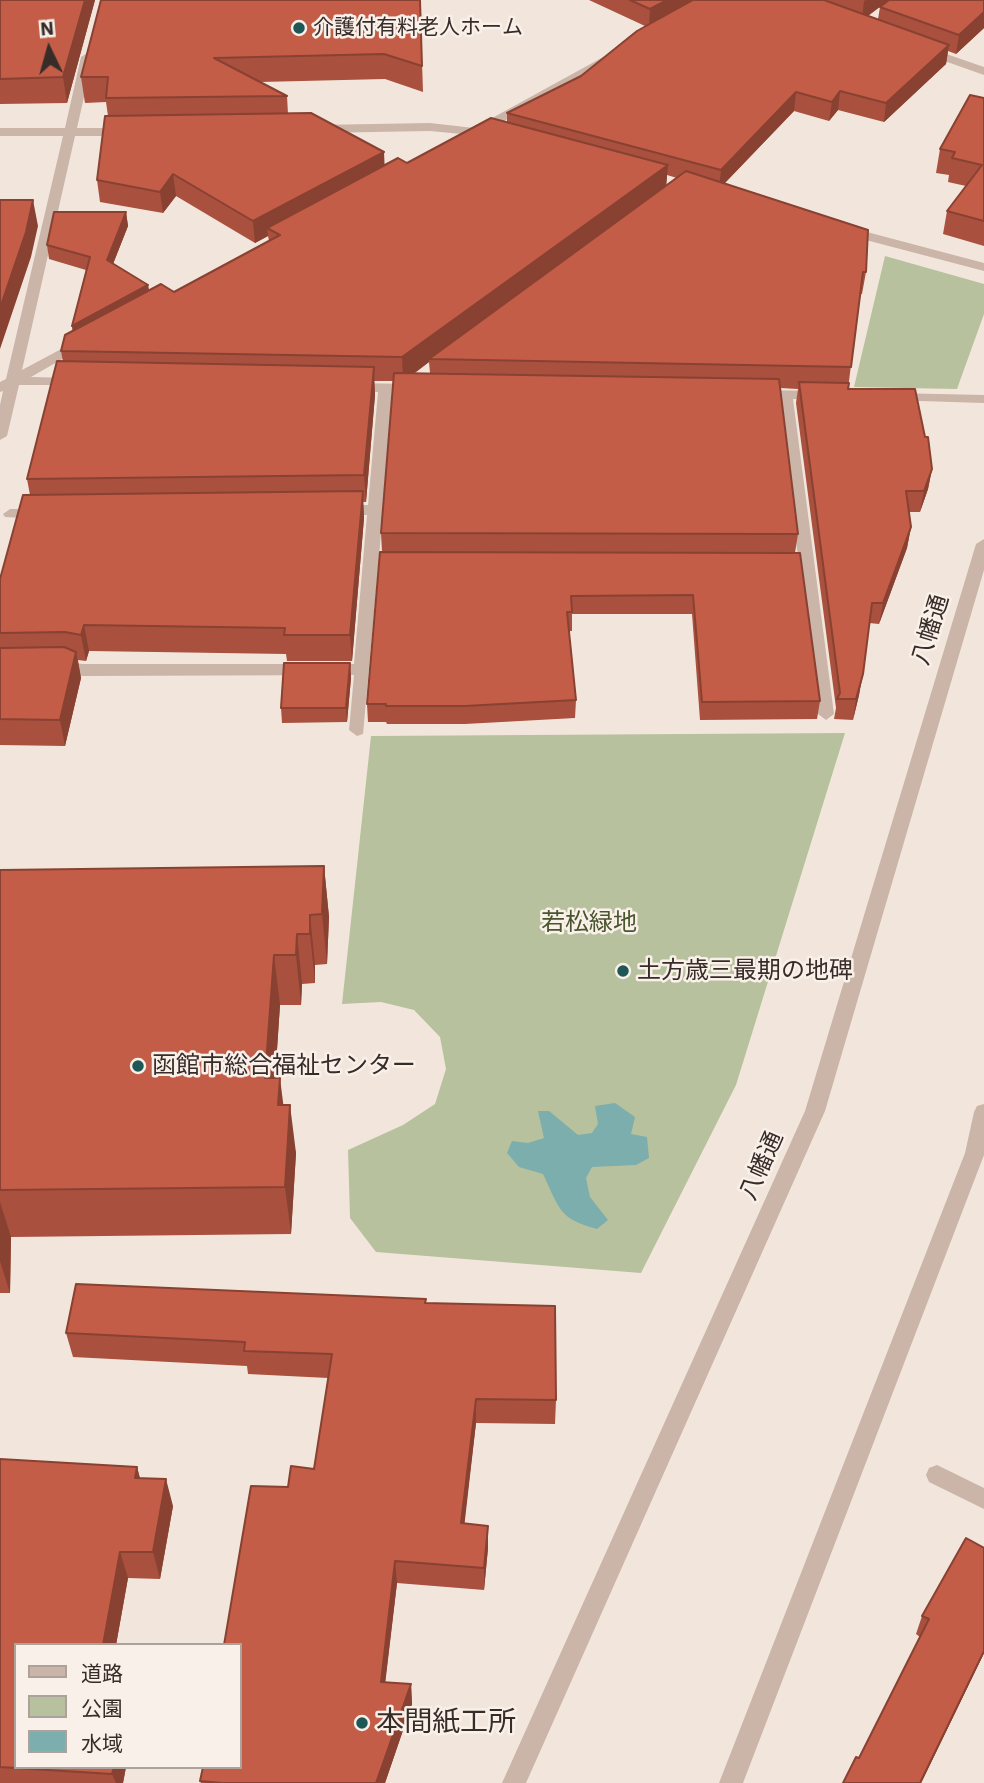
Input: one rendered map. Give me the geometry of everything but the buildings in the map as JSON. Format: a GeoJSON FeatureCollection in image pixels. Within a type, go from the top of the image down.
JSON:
{"type":"FeatureCollection","features":[{"type":"Feature","properties":{"kind":"street"},"geometry":{"type":"LineString","coordinates":[[0,436],[68,133],[92,40]]}},
{"type":"Feature","properties":{"kind":"street"},"geometry":{"type":"LineString","coordinates":[[911,45],[984,71]]}},
{"type":"Feature","properties":{"kind":"street"},"geometry":{"type":"LineString","coordinates":[[453,144],[619,52]]}},
{"type":"Feature","properties":{"kind":"street"},"geometry":{"type":"LineString","coordinates":[[304,129],[430,127],[478,131],[505,139]]}},
{"type":"Feature","properties":{"kind":"street"},"geometry":{"type":"LineString","coordinates":[[0,132],[137,132]]}},
{"type":"Feature","properties":{"kind":"street"},"geometry":{"type":"LineString","coordinates":[[839,229],[984,267]]}},
{"type":"Feature","properties":{"kind":"street"},"geometry":{"type":"LineString","coordinates":[[0,388],[99,335]]}},
{"type":"Feature","properties":{"kind":"street"},"geometry":{"type":"LineString","coordinates":[[13,381],[82,382]]}},
{"type":"Feature","properties":{"kind":"street"},"geometry":{"type":"LineString","coordinates":[[330,387],[416,385]]}},
{"type":"Feature","properties":{"kind":"street"},"geometry":{"type":"LineString","coordinates":[[357,730],[385,387]]}},
{"type":"Feature","properties":{"kind":"street"},"geometry":{"type":"LineString","coordinates":[[743,394],[838,396]]}},
{"type":"Feature","properties":{"kind":"street"},"geometry":{"type":"LineString","coordinates":[[785,395],[799,564],[826,714]]}},
{"type":"Feature","properties":{"kind":"street"},"geometry":{"type":"LineString","coordinates":[[878,396],[984,399]]}},
{"type":"Feature","properties":{"kind":"street"},"geometry":{"type":"LineString","coordinates":[[320,511],[374,510]]}},
{"type":"Feature","properties":{"kind":"street"},"geometry":{"type":"LineString","coordinates":[[10,514],[50,514]]}},
{"type":"Feature","properties":{"kind":"street","name":"八幡通"},"geometry":{"type":"LineString","coordinates":[[514,1783],[815,1111],[984,544]]}},
{"type":"Feature","properties":{"kind":"street"},"geometry":{"type":"LineString","coordinates":[[370,563],[425,563]]}},
{"type":"Feature","properties":{"kind":"street"},"geometry":{"type":"LineString","coordinates":[[47,666],[70,666],[83,670],[362,669]]}},
{"type":"Feature","properties":{"kind":"street"},"geometry":{"type":"LineString","coordinates":[[731,1783],[975,1153],[984,1112]]}},
{"type":"Feature","properties":{"kind":"street"},"geometry":{"type":"LineString","coordinates":[[937,1475],[984,1499]]}},
{"type":"Feature","properties":{"kind":"green space"},"geometry":{"type":"Polygon","coordinates":[[[885,256],[984,284],[984,314],[957,389],[854,387],[885,256]]]}},
{"type":"Feature","properties":{"kind":"green space","name":"若松緑地"},"geometry":{"type":"Polygon","coordinates":[[[845,733],[736,1085],[641,1273],[376,1252],[350,1218],[348,1150],[403,1125],[435,1104],[446,1069],[440,1037],[414,1010],[381,1002],[342,1004],[371,736],[845,733]]]}},
{"type":"Feature","properties":{"kind":"water"},"geometry":{"type":"Polygon","coordinates":[[[615,1103],[635,1117],[631,1134],[647,1137],[649,1158],[636,1165],[592,1167],[586,1178],[590,1197],[608,1220],[597,1229],[567,1216],[557,1203],[543,1174],[519,1167],[507,1153],[512,1141],[528,1143],[544,1138],[538,1111],[549,1111],[578,1135],[592,1133],[598,1124],[595,1106],[615,1103]]]}},
{"type":"Feature","properties":{"kind":"place","name":"介護付有料老人ホーム"},"geometry":{"type":"Point","coordinates":[299,28]}},
{"type":"Feature","properties":{"kind":"place","name":"土方歳三最期の地碑"},"geometry":{"type":"Point","coordinates":[623,971]}},
{"type":"Feature","properties":{"kind":"place","name":"函館市総合福祉センター"},"geometry":{"type":"Point","coordinates":[138,1066]}},
{"type":"Feature","properties":{"kind":"place","name":"本間紙工所"},"geometry":{"type":"Point","coordinates":[362,1723]}}]}
